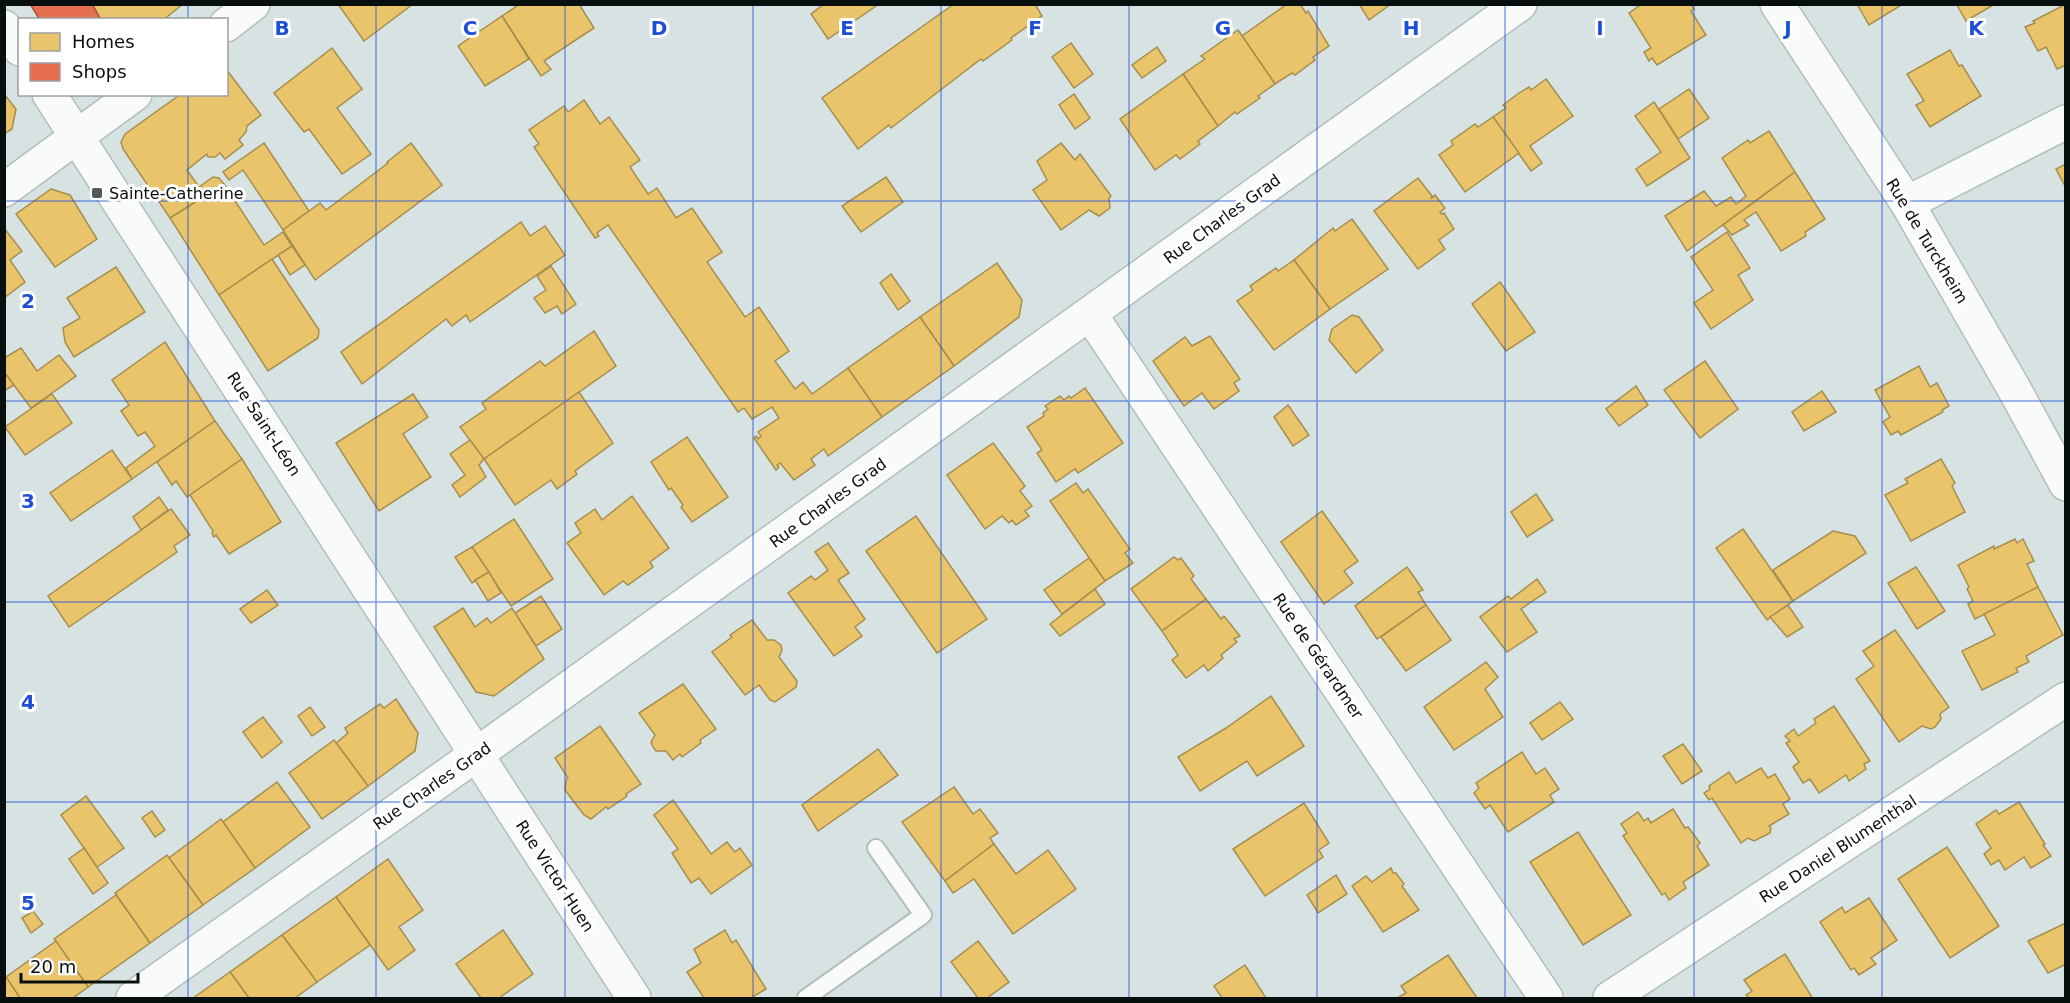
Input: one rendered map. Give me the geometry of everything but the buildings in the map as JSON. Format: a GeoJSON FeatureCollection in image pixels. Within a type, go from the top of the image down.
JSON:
{"type":"FeatureCollection","features":[{"type":"Feature","properties":{"kind":"street"},"geometry":{"type":"LineString","coordinates":[[228,23],[253,4]]}},
{"type":"Feature","properties":{"kind":"street","name":"Rue Charles Grad"},"geometry":{"type":"LineString","coordinates":[[133,999],[1520,4]]}},
{"type":"Feature","properties":{"kind":"street","name":"Rue de Turckheim"},"geometry":{"type":"LineString","coordinates":[[1777,4],[1907,203],[2066,484]]}},
{"type":"Feature","properties":{"kind":"street"},"geometry":{"type":"LineString","coordinates":[[4,27],[18,47]]}},
{"type":"Feature","properties":{"kind":"street","name":"Rue Saint-Léon"},"geometry":{"type":"LineString","coordinates":[[50,96],[477,754]]}},
{"type":"Feature","properties":{"kind":"street"},"geometry":{"type":"LineString","coordinates":[[4,190],[132,96]]}},
{"type":"Feature","properties":{"kind":"street"},"geometry":{"type":"LineString","coordinates":[[1907,203],[2066,122]]}},
{"type":"Feature","properties":{"kind":"street","name":"Rue de Gérardmer"},"geometry":{"type":"LineString","coordinates":[[1090,314],[1546,999]]}},
{"type":"Feature","properties":{"kind":"street","name":"Rue Daniel Blumenthal"},"geometry":{"type":"LineString","coordinates":[[1610,999],[2066,699]]}},
{"type":"Feature","properties":{"kind":"street","name":"Rue Victor Huen"},"geometry":{"type":"LineString","coordinates":[[477,754],[634,999]]}},
{"type":"Feature","properties":{"kind":"lane"},"geometry":{"type":"LineString","coordinates":[[806,999],[923,915],[876,848]]}},
{"type":"Feature","properties":{"kind":"place","name":"Sainte-Catherine"},"geometry":{"type":"Point","coordinates":[97,193]}}]}
